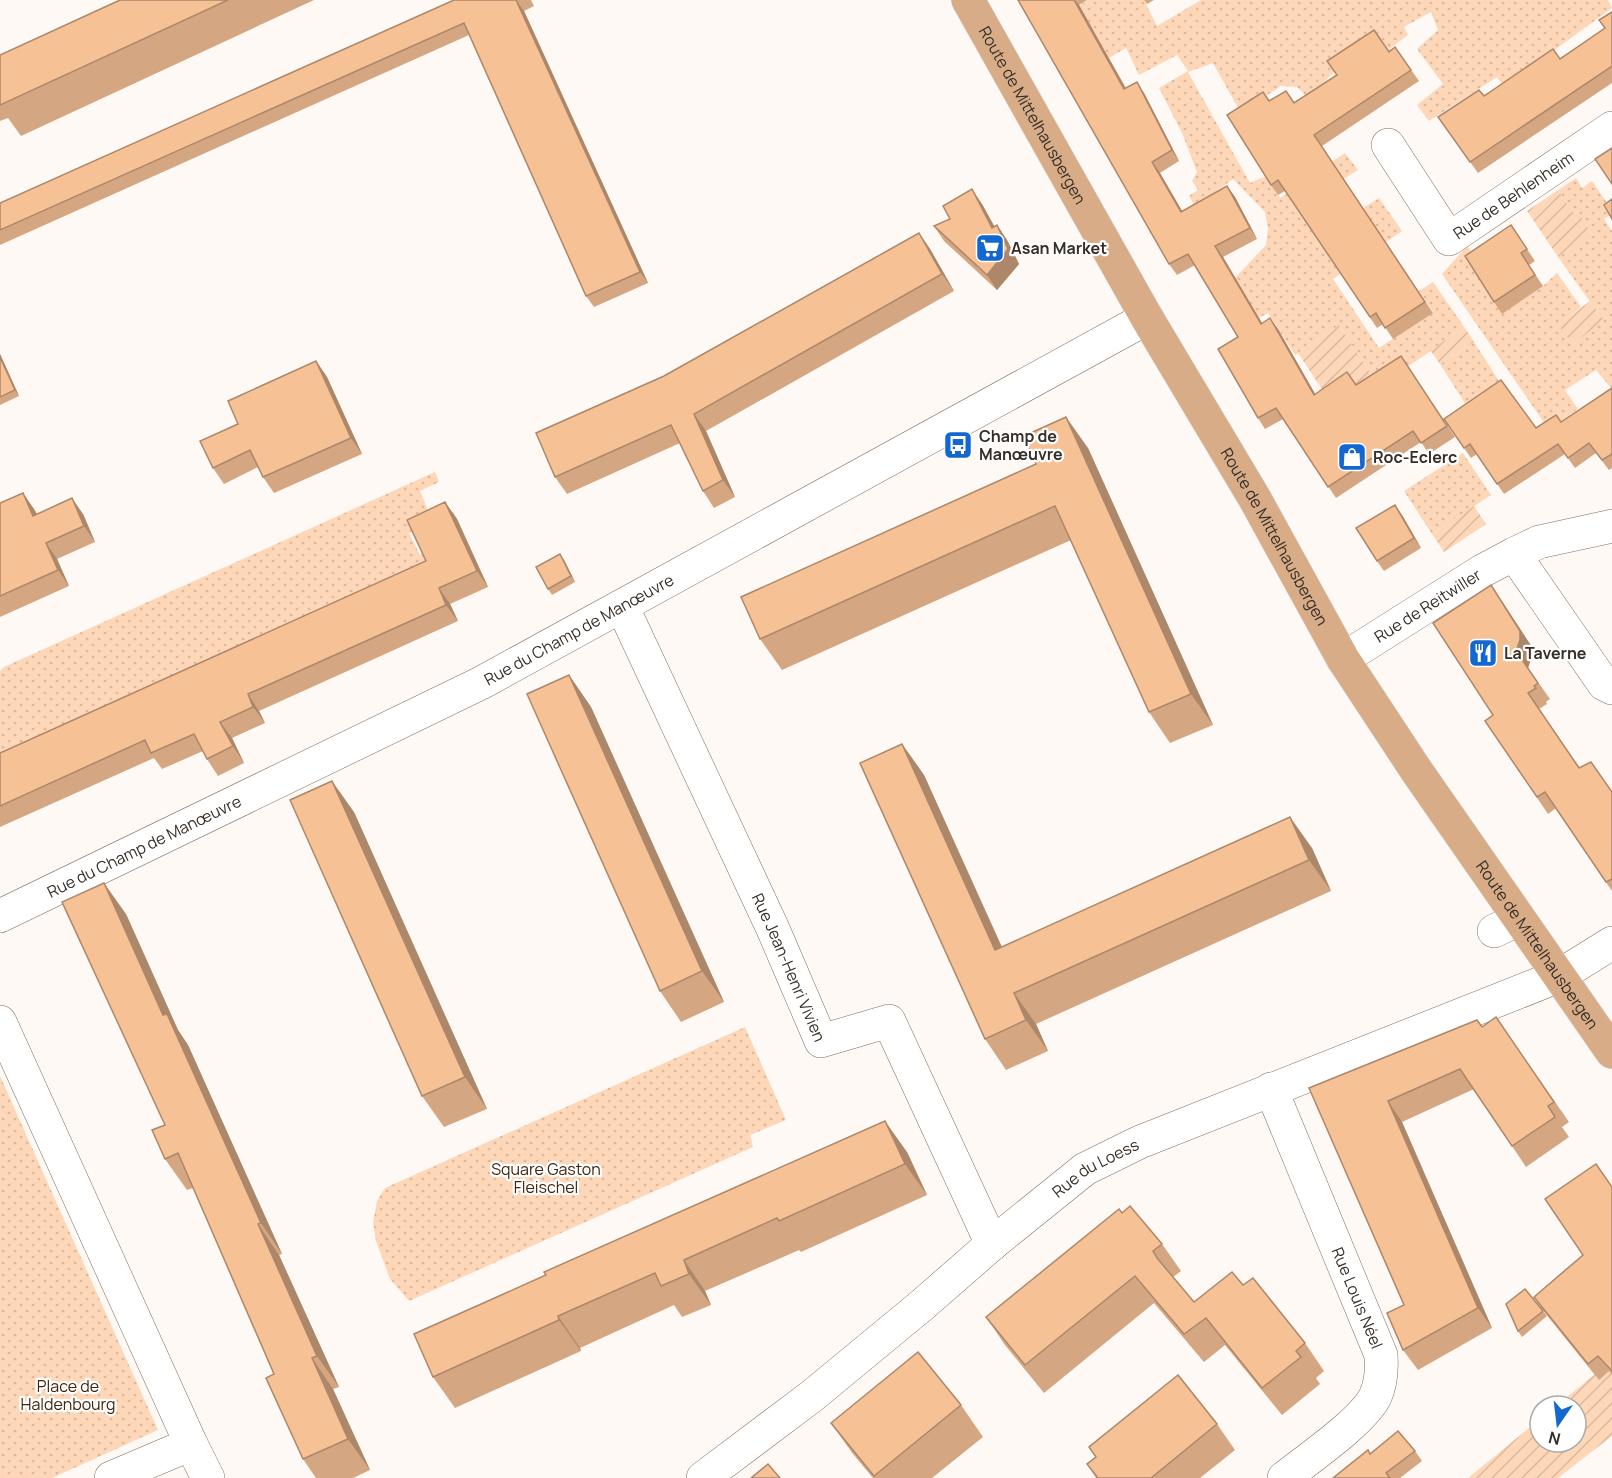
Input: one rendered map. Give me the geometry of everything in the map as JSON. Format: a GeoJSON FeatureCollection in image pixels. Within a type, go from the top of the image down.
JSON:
{"type":"FeatureCollection","features":[{"type":"Feature","properties":{"kind":"main road","name":"Route de Mittelhausbergen"},"geometry":{"type":"LineString","coordinates":[[968,0],[1343,659],[1416,770],[1506,925],[1558,976],[1612,1052]]}},
{"type":"Feature","properties":{"kind":"street","name":"Rue de Behlenheim"},"geometry":{"type":"LineString","coordinates":[[1388,145],[1449,239],[1612,128]]}},
{"type":"Feature","properties":{"kind":"street","name":"Rue du Champ de Manœuvre"},"geometry":{"type":"LineString","coordinates":[[0,916],[481,683],[1147,318]]}},
{"type":"Feature","properties":{"kind":"street","name":"Rue de Reitwiller"},"geometry":{"type":"LineString","coordinates":[[1343,659],[1482,571],[1514,554],[1539,542],[1612,526]]}},
{"type":"Feature","properties":{"kind":"street"},"geometry":{"type":"LineString","coordinates":[[1514,554],[1604,684],[1612,688]]}},
{"type":"Feature","properties":{"kind":"street","name":"Rue Jean-Henri Vivien"},"geometry":{"type":"LineString","coordinates":[[622,606],[773,929],[821,1041],[889,1021],[992,1244]]}},
{"type":"Feature","properties":{"kind":"street","name":"Rue du Loess"},"geometry":{"type":"LineString","coordinates":[[703,1478],[812,1396],[1085,1169],[1140,1142],[1558,976],[1612,943]]}},
{"type":"Feature","properties":{"kind":"street"},"geometry":{"type":"LineString","coordinates":[[0,1022],[190,1444],[208,1478]]}},
{"type":"Feature","properties":{"kind":"street","name":"Rue Louis Néel"},"geometry":{"type":"LineString","coordinates":[[1271,1089],[1381,1355],[1382,1368],[1376,1395],[1360,1417],[1284,1478]]}},
{"type":"Feature","properties":{"kind":"street"},"geometry":{"type":"LineString","coordinates":[[111,1478],[190,1444]]}},
{"type":"Feature","properties":{"kind":"green space"},"geometry":{"type":"Polygon","coordinates":[[[1087,0],[1144,0],[1157,26],[1201,0],[1608,0],[1612,8],[1538,62],[1512,98],[1497,77],[1429,121],[1417,105],[1443,84],[1417,49],[1438,30],[1431,12],[1404,27],[1408,35],[1388,50],[1381,41],[1334,72],[1323,83],[1327,90],[1309,99],[1297,87],[1281,86],[1241,113],[1213,63],[1188,72],[1250,183],[1266,176],[1280,198],[1345,153],[1358,170],[1334,185],[1374,225],[1363,208],[1379,198],[1402,231],[1333,279],[1379,348],[1433,312],[1419,291],[1433,282],[1465,328],[1379,386],[1339,325],[1295,355],[1268,313],[1259,318],[1235,278],[1266,245],[1268,228],[1265,212],[1233,179],[1195,207],[1189,196],[1198,190],[1192,181],[1197,172],[1182,133],[1159,88],[1188,71],[1177,55],[1139,75],[1126,48],[1109,58],[1079,6],[1087,0]]]}},
{"type":"Feature","properties":{"kind":"green space"},"geometry":{"type":"Polygon","coordinates":[[[1576,178],[1582,188],[1592,181],[1612,210],[1612,214],[1604,219],[1612,231],[1612,389],[1596,370],[1565,390],[1578,409],[1549,430],[1442,274],[1467,246],[1481,262],[1502,313],[1543,286],[1557,273],[1581,307],[1559,325],[1603,320],[1558,257],[1593,235],[1577,212],[1574,215],[1558,190],[1576,178]]]}},
{"type":"Feature","properties":{"kind":"green space"},"geometry":{"type":"Polygon","coordinates":[[[1558,190],[1574,214],[1578,212],[1593,236],[1558,257],[1527,211],[1558,190]]]}},
{"type":"Feature","properties":{"kind":"green space"},"geometry":{"type":"Polygon","coordinates":[[[1590,301],[1604,320],[1573,344],[1558,325],[1590,301]]]}},
{"type":"Feature","properties":{"kind":"green space"},"geometry":{"type":"Polygon","coordinates":[[[1339,325],[1379,386],[1363,396],[1354,384],[1329,400],[1298,353],[1339,325]]]}},
{"type":"Feature","properties":{"kind":"green space"},"geometry":{"type":"Polygon","coordinates":[[[1465,328],[1474,342],[1440,364],[1430,350],[1465,328]]]}},
{"type":"Feature","properties":{"kind":"green space"},"geometry":{"type":"Polygon","coordinates":[[[1474,342],[1505,390],[1471,413],[1440,364],[1474,342]]]}},
{"type":"Feature","properties":{"kind":"green space"},"geometry":{"type":"Polygon","coordinates":[[[1463,453],[1491,495],[1432,534],[1404,491],[1463,453]]]}},
{"type":"Feature","properties":{"kind":"green space"},"geometry":{"type":"Polygon","coordinates":[[[435,472],[439,482],[420,491],[432,520],[453,512],[457,519],[428,525],[409,533],[420,555],[426,552],[433,569],[0,775],[0,671],[4,667],[435,472]]]}},
{"type":"Feature","properties":{"kind":"green space"},"geometry":{"type":"Polygon","coordinates":[[[1474,506],[1486,524],[1444,552],[1432,534],[1474,506]]]}},
{"type":"Feature","properties":{"kind":"green space","name":"Square Gaston Fleischel"},"geometry":{"type":"Polygon","coordinates":[[[745,1027],[786,1120],[750,1135],[753,1147],[409,1301],[390,1279],[376,1241],[373,1223],[377,1201],[385,1188],[745,1027]]]}},
{"type":"Feature","properties":{"kind":"green space","name":"Place de Haldenbourg"},"geometry":{"type":"Polygon","coordinates":[[[0,1076],[158,1430],[52,1478],[0,1478],[0,1076]]]}},
{"type":"Feature","properties":{"kind":"green space"},"geometry":{"type":"Polygon","coordinates":[[[1612,1360],[1612,1436],[1558,1478],[1468,1478],[1528,1429],[1528,1454],[1588,1454],[1588,1394],[1571,1394],[1612,1360]]]}},
{"type":"Feature","properties":{"kind":"building"},"geometry":{"type":"Polygon","coordinates":[[[120,0],[228,0],[0,105],[0,55],[120,0]]]}},
{"type":"Feature","properties":{"kind":"building"},"geometry":{"type":"Polygon","coordinates":[[[454,0],[516,0],[640,272],[586,296],[464,23],[0,230],[0,203],[454,0]]]}},
{"type":"Feature","properties":{"kind":"building"},"geometry":{"type":"Polygon","coordinates":[[[1018,0],[1074,0],[1124,89],[1137,82],[1172,150],[1152,162],[1181,212],[1227,186],[1250,228],[1215,246],[1261,324],[1270,318],[1314,395],[1347,372],[1356,385],[1401,356],[1447,426],[1421,443],[1413,431],[1328,487],[1276,408],[1258,418],[1218,349],[1238,337],[1188,254],[1169,264],[1018,0]]]}},
{"type":"Feature","properties":{"kind":"building"},"geometry":{"type":"Polygon","coordinates":[[[1612,12],[1612,66],[1470,162],[1438,117],[1479,90],[1484,96],[1553,49],[1560,59],[1605,28],[1599,20],[1612,12]]]}},
{"type":"Feature","properties":{"kind":"building"},"geometry":{"type":"Polygon","coordinates":[[[1374,30],[1389,52],[1395,47],[1411,70],[1314,135],[1425,302],[1385,328],[1376,313],[1370,317],[1278,180],[1271,185],[1227,115],[1263,92],[1269,101],[1286,91],[1294,103],[1337,75],[1327,61],[1374,30]]]}},
{"type":"Feature","properties":{"kind":"building"},"geometry":{"type":"Polygon","coordinates":[[[1612,148],[1612,184],[1595,159],[1612,148]]]}},
{"type":"Feature","properties":{"kind":"building"},"geometry":{"type":"Polygon","coordinates":[[[972,189],[992,228],[997,225],[1008,249],[987,275],[934,226],[950,219],[943,206],[972,189]]]}},
{"type":"Feature","properties":{"kind":"building"},"geometry":{"type":"Polygon","coordinates":[[[1612,199],[1612,219],[1604,205],[1612,199]]]}},
{"type":"Feature","properties":{"kind":"building"},"geometry":{"type":"Polygon","coordinates":[[[1511,225],[1527,249],[1521,253],[1535,275],[1494,302],[1465,256],[1511,225]]]}},
{"type":"Feature","properties":{"kind":"building"},"geometry":{"type":"Polygon","coordinates":[[[919,233],[942,274],[694,414],[723,480],[703,491],[671,425],[555,477],[536,433],[664,376],[919,233]]]}},
{"type":"Feature","properties":{"kind":"building"},"geometry":{"type":"Polygon","coordinates":[[[0,357],[15,390],[0,397],[0,357]]]}},
{"type":"Feature","properties":{"kind":"building"},"geometry":{"type":"Polygon","coordinates":[[[316,361],[351,438],[263,477],[250,450],[213,468],[200,441],[238,424],[228,401],[316,361]]]}},
{"type":"Feature","properties":{"kind":"building"},"geometry":{"type":"Polygon","coordinates":[[[1501,380],[1536,428],[1556,415],[1561,422],[1612,388],[1612,454],[1602,460],[1589,443],[1568,458],[1558,444],[1497,484],[1470,444],[1464,448],[1444,419],[1501,380]]]}},
{"type":"Feature","properties":{"kind":"building"},"geometry":{"type":"Polygon","coordinates":[[[1066,417],[1191,694],[1149,712],[1055,506],[760,639],[741,597],[1036,464],[1024,436],[1066,417]]]}},
{"type":"Feature","properties":{"kind":"building"},"geometry":{"type":"Polygon","coordinates":[[[23,493],[33,516],[72,498],[84,526],[46,543],[58,570],[0,596],[0,503],[23,493]]]}},
{"type":"Feature","properties":{"kind":"building"},"geometry":{"type":"Polygon","coordinates":[[[445,502],[477,571],[439,588],[446,605],[248,694],[253,707],[220,722],[233,746],[207,759],[194,734],[151,753],[145,740],[0,806],[0,753],[426,561],[407,520],[445,502]]]}},
{"type":"Feature","properties":{"kind":"building"},"geometry":{"type":"Polygon","coordinates":[[[1395,505],[1414,538],[1377,561],[1356,528],[1395,505]]]}},
{"type":"Feature","properties":{"kind":"building"},"geometry":{"type":"Polygon","coordinates":[[[560,554],[571,576],[548,589],[536,567],[560,554]]]}},
{"type":"Feature","properties":{"kind":"building"},"geometry":{"type":"Polygon","coordinates":[[[1491,585],[1520,631],[1516,651],[1538,683],[1534,686],[1536,688],[1528,693],[1579,768],[1591,762],[1612,792],[1612,879],[1606,882],[1545,792],[1537,797],[1485,721],[1493,715],[1433,623],[1491,585]]]}},
{"type":"Feature","properties":{"kind":"building"},"geometry":{"type":"Polygon","coordinates":[[[569,675],[702,971],[660,991],[527,694],[569,675]]]}},
{"type":"Feature","properties":{"kind":"building"},"geometry":{"type":"Polygon","coordinates":[[[902,744],[995,950],[1290,817],[1309,860],[1014,993],[1026,1020],[985,1039],[860,763],[902,744]]]}},
{"type":"Feature","properties":{"kind":"building"},"geometry":{"type":"Polygon","coordinates":[[[332,781],[465,1077],[422,1096],[290,800],[332,781]]]}},
{"type":"Feature","properties":{"kind":"building"},"geometry":{"type":"Polygon","coordinates":[[[104,883],[163,1015],[167,1014],[261,1223],[258,1224],[317,1356],[312,1358],[348,1439],[303,1459],[266,1378],[274,1374],[178,1153],[165,1159],[152,1130],[165,1125],[62,902],[104,883]]]}},
{"type":"Feature","properties":{"kind":"building"},"geometry":{"type":"Polygon","coordinates":[[[1496,1017],[1554,1102],[1548,1106],[1555,1117],[1512,1146],[1460,1069],[1388,1101],[1478,1308],[1403,1350],[1387,1313],[1404,1305],[1309,1088],[1477,1020],[1482,1027],[1496,1017]]]}},
{"type":"Feature","properties":{"kind":"building"},"geometry":{"type":"Polygon","coordinates":[[[885,1121],[905,1164],[779,1221],[777,1218],[684,1260],[689,1274],[661,1286],[655,1273],[558,1316],[559,1320],[433,1377],[414,1334],[546,1275],[544,1272],[885,1121]]]}},
{"type":"Feature","properties":{"kind":"building"},"geometry":{"type":"Polygon","coordinates":[[[1596,1164],[1612,1187],[1612,1371],[1598,1356],[1588,1364],[1534,1297],[1583,1255],[1545,1199],[1596,1164]]]}},
{"type":"Feature","properties":{"kind":"building"},"geometry":{"type":"Polygon","coordinates":[[[1130,1206],[1162,1244],[1153,1251],[1157,1258],[1194,1302],[1232,1272],[1243,1285],[1253,1278],[1305,1343],[1296,1351],[1301,1357],[1262,1388],[1206,1318],[1184,1334],[1135,1276],[1025,1365],[986,1317],[1119,1209],[1122,1213],[1130,1206]]]}},
{"type":"Feature","properties":{"kind":"building"},"geometry":{"type":"Polygon","coordinates":[[[1525,1289],[1543,1311],[1518,1331],[1506,1304],[1525,1289]]]}},
{"type":"Feature","properties":{"kind":"building"},"geometry":{"type":"Polygon","coordinates":[[[918,1352],[961,1405],[874,1476],[831,1423],[918,1352]]]}},
{"type":"Feature","properties":{"kind":"building"},"geometry":{"type":"Polygon","coordinates":[[[1178,1375],[1217,1424],[1151,1478],[1098,1478],[1087,1464],[1096,1457],[1089,1447],[1178,1375]]]}},
{"type":"Feature","properties":{"kind":"building"},"geometry":{"type":"Polygon","coordinates":[[[1398,1431],[1415,1451],[1386,1473],[1390,1478],[1333,1478],[1368,1450],[1370,1454],[1398,1431]]]}},
{"type":"Feature","properties":{"kind":"building"},"geometry":{"type":"Polygon","coordinates":[[[768,1464],[780,1478],[751,1478],[768,1464]]]}},
{"type":"Feature","properties":{"kind":"place","name":"Asan Market"},"geometry":{"type":"Point","coordinates":[990,248]}},
{"type":"Feature","properties":{"kind":"place","name":"Champ de Manœuvre"},"geometry":{"type":"Point","coordinates":[958,445]}},
{"type":"Feature","properties":{"kind":"place","name":"Roc-Eclerc"},"geometry":{"type":"Point","coordinates":[1352,457]}},
{"type":"Feature","properties":{"kind":"place","name":"La Taverne"},"geometry":{"type":"Point","coordinates":[1483,653]}}]}
